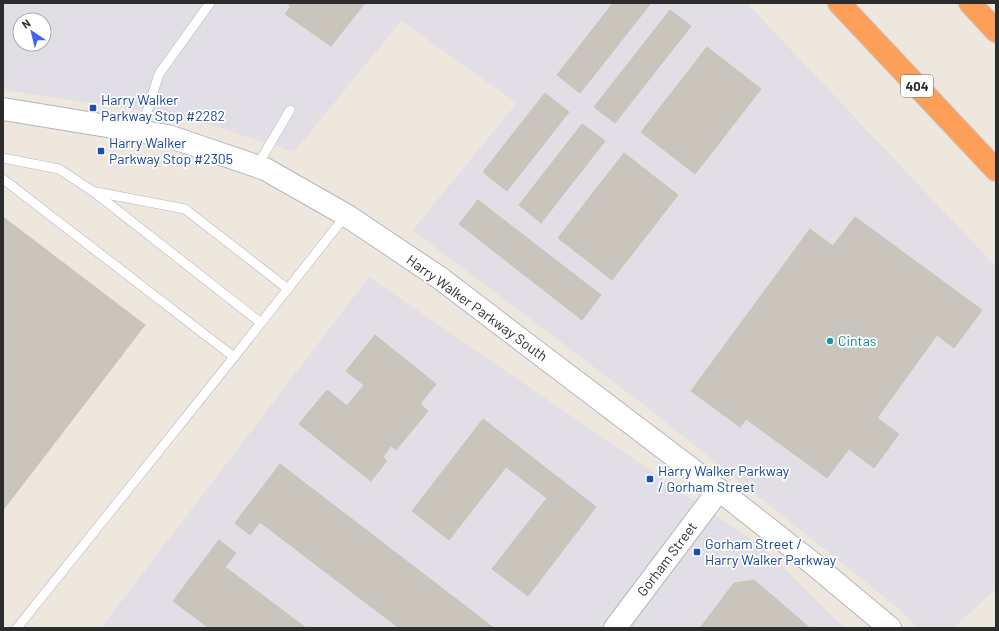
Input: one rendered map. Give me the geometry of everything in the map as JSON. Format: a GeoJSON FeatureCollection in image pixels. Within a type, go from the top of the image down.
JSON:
{"type":"FeatureCollection","features":[{"type":"Feature","properties":{"kind":"highway","name":"404"},"geometry":{"type":"LineString","coordinates":[[839,3],[996,170]]}},
{"type":"Feature","properties":{"kind":"highway"},"geometry":{"type":"LineString","coordinates":[[970,3],[996,31]]}},
{"type":"Feature","properties":{"kind":"street","name":"Harry Walker Parkway South"},"geometry":{"type":"LineString","coordinates":[[3,109],[168,136],[265,169],[346,215],[440,278],[719,490],[811,562],[890,628]]}},
{"type":"Feature","properties":{"kind":"street","name":"Gorham Street"},"geometry":{"type":"LineString","coordinates":[[615,628],[719,490]]}},
{"type":"Feature","properties":{"kind":"lane"},"geometry":{"type":"LineString","coordinates":[[140,131],[158,74],[210,3]]}},
{"type":"Feature","properties":{"kind":"lane"},"geometry":{"type":"LineString","coordinates":[[257,166],[290,110]]}},
{"type":"Feature","properties":{"kind":"lane"},"geometry":{"type":"LineString","coordinates":[[3,158],[59,170],[94,192],[261,323]]}},
{"type":"Feature","properties":{"kind":"lane"},"geometry":{"type":"LineString","coordinates":[[3,178],[234,357]]}},
{"type":"Feature","properties":{"kind":"lane"},"geometry":{"type":"LineString","coordinates":[[94,192],[185,209],[288,289]]}},
{"type":"Feature","properties":{"kind":"lane"},"geometry":{"type":"LineString","coordinates":[[17,628],[346,215]]}},
{"type":"Feature","properties":{"kind":"shaded area"},"geometry":{"type":"Polygon","coordinates":[[[3,3],[747,3],[996,267],[996,589],[953,628],[917,628],[899,609],[644,405],[412,231],[517,103],[401,21],[294,152],[186,117],[3,90],[3,3]]]}},
{"type":"Feature","properties":{"kind":"shaded area"},"geometry":{"type":"Polygon","coordinates":[[[369,277],[766,550],[844,628],[101,628],[369,277]]]}},
{"type":"Feature","properties":{"kind":"building"},"geometry":{"type":"Polygon","coordinates":[[[287,3],[365,3],[331,46],[285,14],[291,6],[287,3]]]}},
{"type":"Feature","properties":{"kind":"building"},"geometry":{"type":"Polygon","coordinates":[[[613,3],[651,3],[580,93],[557,75],[613,3]]]}},
{"type":"Feature","properties":{"kind":"building"},"geometry":{"type":"Polygon","coordinates":[[[670,10],[691,26],[615,123],[594,107],[670,10]]]}},
{"type":"Feature","properties":{"kind":"building"},"geometry":{"type":"Polygon","coordinates":[[[707,47],[761,89],[695,174],[641,132],[707,47]]]}},
{"type":"Feature","properties":{"kind":"building"},"geometry":{"type":"Polygon","coordinates":[[[545,93],[569,112],[507,191],[483,172],[545,93]]]}},
{"type":"Feature","properties":{"kind":"building"},"geometry":{"type":"Polygon","coordinates":[[[582,124],[605,141],[541,223],[519,205],[582,124]]]}},
{"type":"Feature","properties":{"kind":"building"},"geometry":{"type":"Polygon","coordinates":[[[624,153],[678,195],[612,280],[558,238],[624,153]]]}},
{"type":"Feature","properties":{"kind":"building"},"geometry":{"type":"Polygon","coordinates":[[[478,200],[601,295],[582,320],[459,224],[478,200]]]}},
{"type":"Feature","properties":{"kind":"building"},"geometry":{"type":"Polygon","coordinates":[[[3,217],[145,325],[3,510],[3,217]]]}},
{"type":"Feature","properties":{"kind":"building","name":"Cintas"},"geometry":{"type":"Polygon","coordinates":[[[855,217],[982,310],[954,348],[937,335],[877,418],[899,434],[874,468],[849,449],[827,478],[746,419],[740,427],[691,391],[810,229],[833,246],[855,217]]]}},
{"type":"Feature","properties":{"kind":"building"},"geometry":{"type":"Polygon","coordinates":[[[375,335],[436,384],[420,404],[428,411],[396,450],[391,446],[383,457],[387,461],[371,481],[299,424],[327,390],[347,406],[364,385],[346,371],[375,335]]]}},
{"type":"Feature","properties":{"kind":"building"},"geometry":{"type":"Polygon","coordinates":[[[483,419],[596,507],[528,596],[492,569],[547,498],[506,467],[449,540],[412,511],[483,419]]]}},
{"type":"Feature","properties":{"kind":"building"},"geometry":{"type":"Polygon","coordinates":[[[280,464],[494,628],[399,628],[260,522],[250,535],[235,523],[280,464]]]}},
{"type":"Feature","properties":{"kind":"building"},"geometry":{"type":"Polygon","coordinates":[[[219,540],[236,553],[225,567],[306,628],[209,628],[173,601],[219,540]]]}},
{"type":"Feature","properties":{"kind":"building"},"geometry":{"type":"Polygon","coordinates":[[[754,580],[810,628],[700,628],[734,583],[754,580]]]}},
{"type":"Feature","properties":{"kind":"place","name":"Harry Walker Parkway Stop #2282"},"geometry":{"type":"Point","coordinates":[93,108]}},
{"type":"Feature","properties":{"kind":"place","name":"Harry Walker Parkway Stop #2305"},"geometry":{"type":"Point","coordinates":[101,151]}},
{"type":"Feature","properties":{"kind":"place","name":"Cintas"},"geometry":{"type":"Point","coordinates":[830,341]}},
{"type":"Feature","properties":{"kind":"place","name":"Harry Walker Parkway / Gorham Street"},"geometry":{"type":"Point","coordinates":[650,479]}},
{"type":"Feature","properties":{"kind":"place","name":"Gorham Street / Harry Walker Parkway"},"geometry":{"type":"Point","coordinates":[697,552]}}]}
